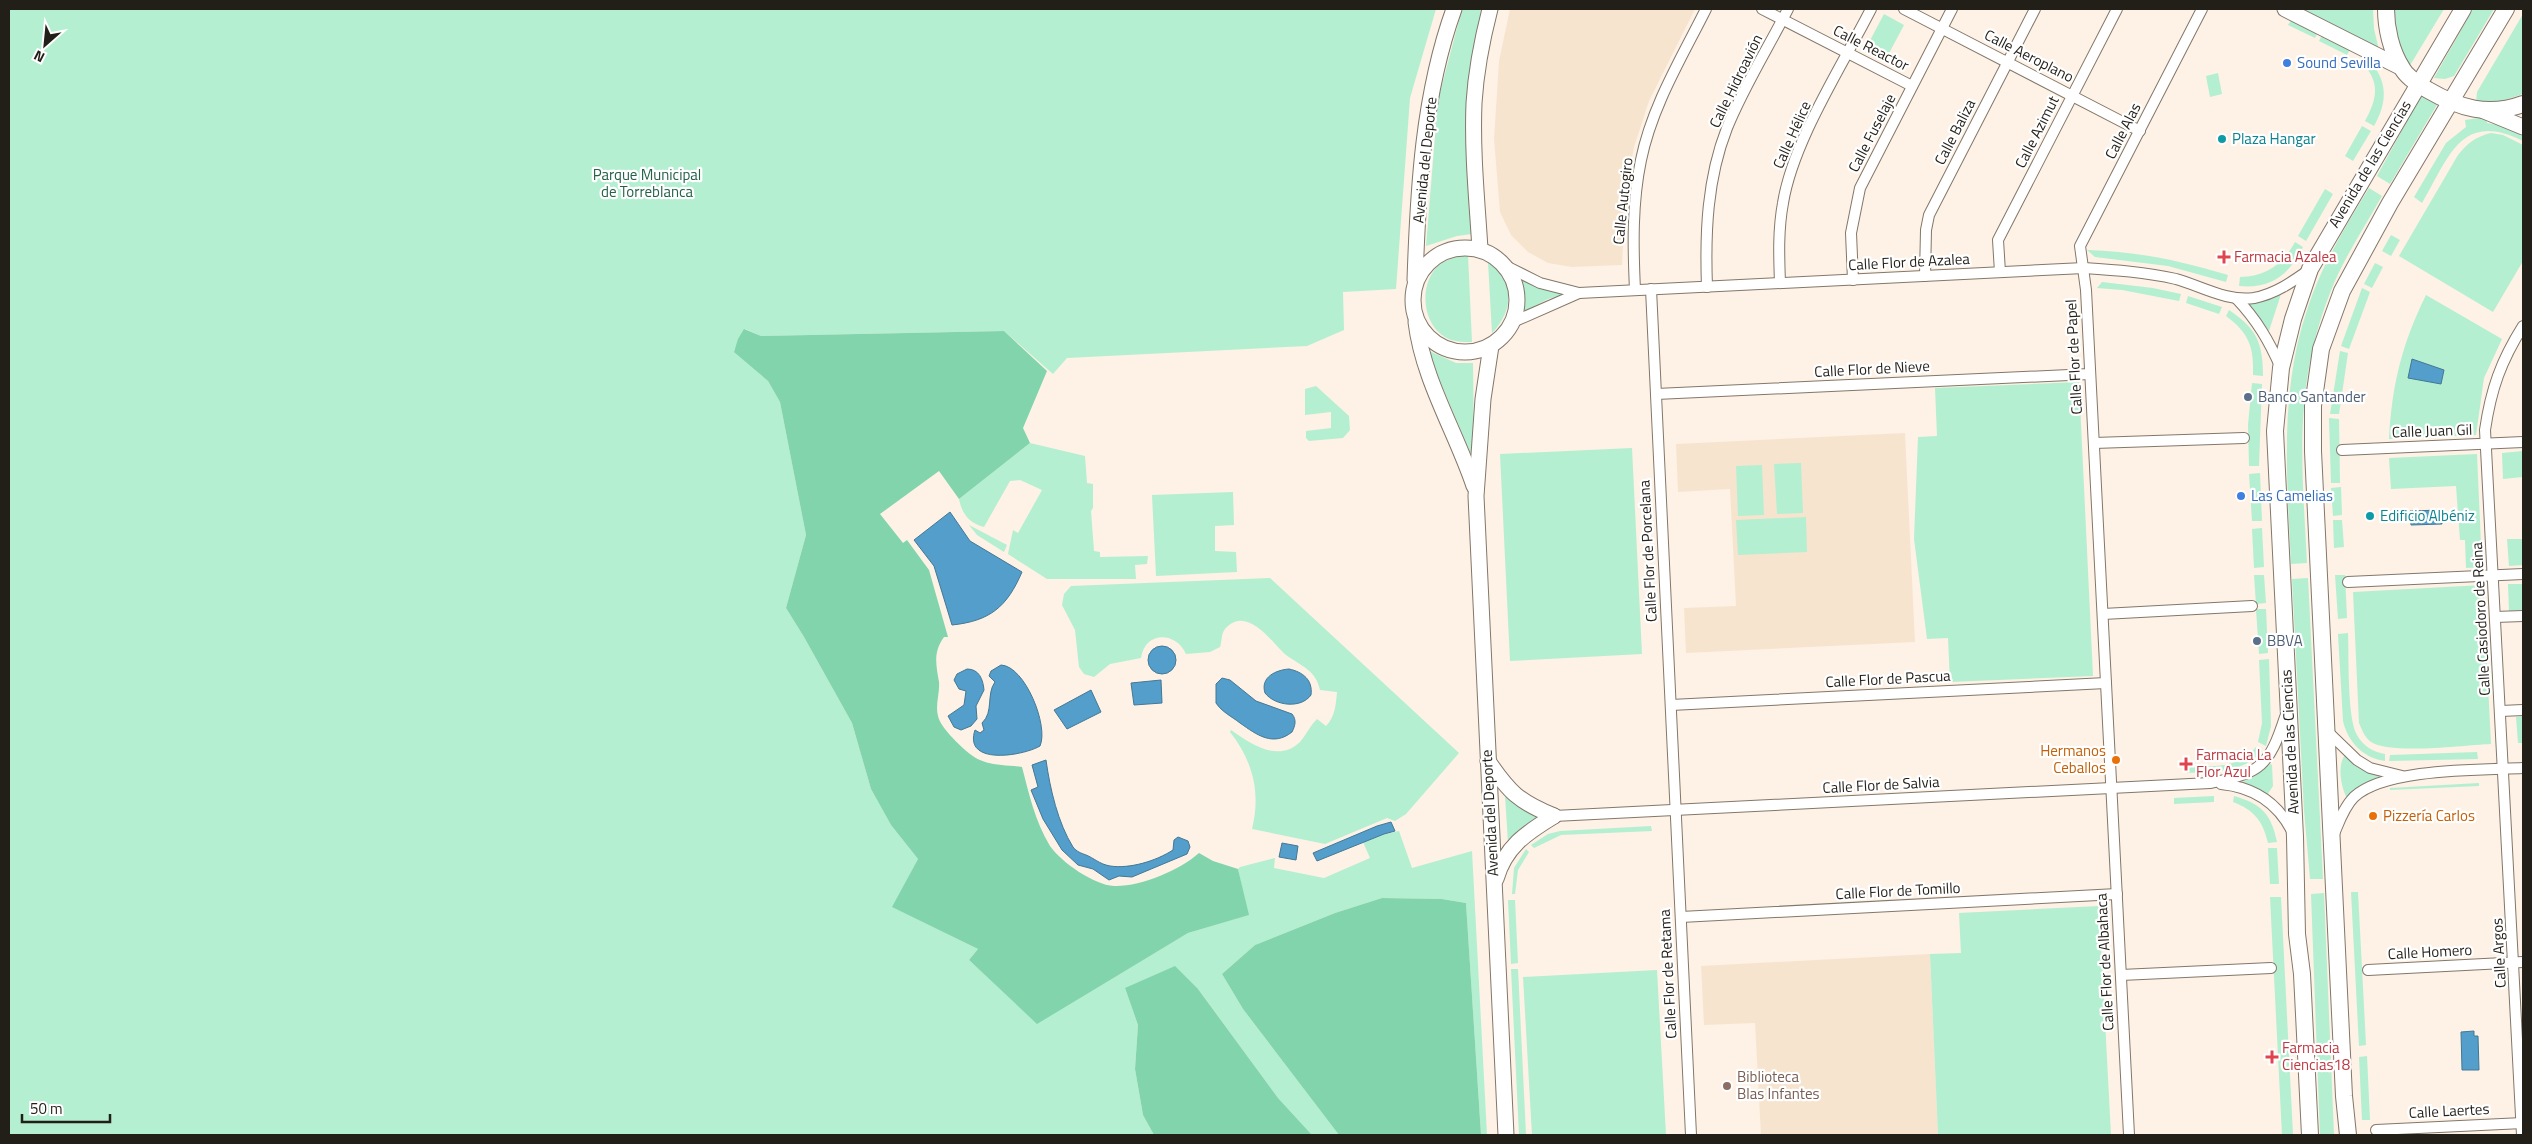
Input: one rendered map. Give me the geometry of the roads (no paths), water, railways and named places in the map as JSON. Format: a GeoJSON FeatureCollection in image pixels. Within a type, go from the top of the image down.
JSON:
{"type":"FeatureCollection","features":[{"type":"Feature","properties":{"kind":"main road","name":"Avenida de las Ciencias"},"geometry":{"type":"LineString","coordinates":[[2386,9],[2390,40],[2402,68],[2418,83],[2450,103],[2482,110],[2505,109],[2523,104]]}},
{"type":"Feature","properties":{"kind":"main road","name":"Avenida de las Ciencias"},"geometry":{"type":"LineString","coordinates":[[2310,1135],[2302,974],[2295,898],[2295,837],[2274,431],[2280,368],[2293,319],[2310,269],[2463,9]]}},
{"type":"Feature","properties":{"kind":"main road"},"geometry":{"type":"LineString","coordinates":[[2348,1135],[2344,1096],[2313,452],[2313,406],[2321,349],[2342,291],[2365,247],[2506,9]]}},
{"type":"Feature","properties":{"kind":"street","name":"Avenida del Deporte"},"geometry":{"type":"LineString","coordinates":[[1415,284],[1417,226],[1428,108],[1454,9]]}},
{"type":"Feature","properties":{"kind":"street"},"geometry":{"type":"LineString","coordinates":[[1480,249],[1474,155],[1474,103],[1480,50],[1490,9]]}},
{"type":"Feature","properties":{"kind":"street","name":"Calle Autogiro"},"geometry":{"type":"LineString","coordinates":[[1635,290],[1632,230],[1641,159],[1662,95],[1706,9]]}},
{"type":"Feature","properties":{"kind":"street","name":"Calle Reactor"},"geometry":{"type":"LineString","coordinates":[[1762,9],[1912,86]]}},
{"type":"Feature","properties":{"kind":"street","name":"Calle Hidroavión"},"geometry":{"type":"LineString","coordinates":[[1708,287],[1705,235],[1711,184],[1724,138],[1788,9]]}},
{"type":"Feature","properties":{"kind":"street","name":"Calle Hélice"},"geometry":{"type":"LineString","coordinates":[[1780,283],[1778,242],[1783,202],[1793,163],[1871,9]]}},
{"type":"Feature","properties":{"kind":"street","name":"Calle Aeroplano"},"geometry":{"type":"LineString","coordinates":[[1904,9],[2140,131]]}},
{"type":"Feature","properties":{"kind":"street","name":"Calle Fuselaje"},"geometry":{"type":"LineString","coordinates":[[1853,280],[1851,233],[1860,188],[1952,9]]}},
{"type":"Feature","properties":{"kind":"street","name":"Calle Baliza"},"geometry":{"type":"LineString","coordinates":[[1925,276],[1926,230],[1930,215],[2035,9]]}},
{"type":"Feature","properties":{"kind":"street","name":"Calle Azimut"},"geometry":{"type":"LineString","coordinates":[[2000,272],[1998,240],[2116,9]]}},
{"type":"Feature","properties":{"kind":"street","name":"Calle Alas"},"geometry":{"type":"LineString","coordinates":[[2084,268],[2080,246],[2202,9]]}},
{"type":"Feature","properties":{"kind":"street"},"geometry":{"type":"LineString","coordinates":[[2285,9],[2402,68]]}},
{"type":"Feature","properties":{"kind":"street"},"geometry":{"type":"LineString","coordinates":[[2482,110],[2523,127]]}},
{"type":"Feature","properties":{"kind":"street"},"geometry":{"type":"LineString","coordinates":[[1506,266],[1514,279],[1518,293],[1517,308],[1513,322],[1506,333],[1491,346],[1471,352],[1445,348],[1425,332],[1416,316],[1413,300],[1415,284],[1422,269],[1433,257],[1448,250],[1464,247],[1480,249],[1494,256],[1506,266],[1540,283],[1579,293]]}},
{"type":"Feature","properties":{"kind":"street","name":"Calle Flor de Azalea"},"geometry":{"type":"LineString","coordinates":[[1579,293],[2084,268],[2136,271],[2177,280],[2236,298]]}},
{"type":"Feature","properties":{"kind":"street","name":"Calle Flor de Papel"},"geometry":{"type":"LineString","coordinates":[[2084,268],[2112,788]]}},
{"type":"Feature","properties":{"kind":"street"},"geometry":{"type":"LineString","coordinates":[[2236,298],[2254,298],[2285,287],[2310,269]]}},
{"type":"Feature","properties":{"kind":"street","name":"Calle Flor de Porcelana"},"geometry":{"type":"LineString","coordinates":[[1651,289],[1676,811]]}},
{"type":"Feature","properties":{"kind":"street"},"geometry":{"type":"LineString","coordinates":[[1513,322],[1579,293]]}},
{"type":"Feature","properties":{"kind":"street"},"geometry":{"type":"LineString","coordinates":[[2236,298],[2256,320],[2267,337],[2280,368]]}},
{"type":"Feature","properties":{"kind":"street","name":"Avenida del Deporte"},"geometry":{"type":"LineString","coordinates":[[1416,316],[1419,347],[1463,452],[1476,491]]}},
{"type":"Feature","properties":{"kind":"street","name":"Calle Casiodoro de Reina"},"geometry":{"type":"LineString","coordinates":[[2504,769],[2485,430],[2490,394],[2500,367],[2523,326]]}},
{"type":"Feature","properties":{"kind":"street","name":"Avenida del Deporte"},"geometry":{"type":"LineString","coordinates":[[1491,346],[1482,399],[1476,491],[1506,1135]]}},
{"type":"Feature","properties":{"kind":"street","name":"Calle Flor de Nieve"},"geometry":{"type":"LineString","coordinates":[[1656,394],[2090,374]]}},
{"type":"Feature","properties":{"kind":"street"},"geometry":{"type":"LineString","coordinates":[[2094,444],[2244,438]]}},
{"type":"Feature","properties":{"kind":"street","name":"Calle Juan Gil"},"geometry":{"type":"LineString","coordinates":[[2342,450],[2523,442]]}},
{"type":"Feature","properties":{"kind":"street"},"geometry":{"type":"LineString","coordinates":[[2348,582],[2523,574]]}},
{"type":"Feature","properties":{"kind":"street"},"geometry":{"type":"LineString","coordinates":[[2103,614],[2252,606]]}},
{"type":"Feature","properties":{"kind":"street"},"geometry":{"type":"LineString","coordinates":[[2495,617],[2523,616]]}},
{"type":"Feature","properties":{"kind":"street","name":"Calle Flor de Pascua"},"geometry":{"type":"LineString","coordinates":[[1671,705],[2106,683]]}},
{"type":"Feature","properties":{"kind":"street","name":"Calle Flor de Salvia"},"geometry":{"type":"LineString","coordinates":[[2210,783],[2235,778],[2262,764],[2277,742],[2288,708]]}},
{"type":"Feature","properties":{"kind":"street"},"geometry":{"type":"LineString","coordinates":[[2501,711],[2523,710]]}},
{"type":"Feature","properties":{"kind":"street"},"geometry":{"type":"LineString","coordinates":[[2327,731],[2357,760],[2370,768],[2403,776]]}},
{"type":"Feature","properties":{"kind":"street"},"geometry":{"type":"LineString","coordinates":[[1488,761],[1507,789],[1531,807],[1554,816]]}},
{"type":"Feature","properties":{"kind":"street"},"geometry":{"type":"LineString","coordinates":[[2332,840],[2345,809],[2354,797],[2377,783],[2403,776],[2523,768]]}},
{"type":"Feature","properties":{"kind":"street","name":"Calle Argos"},"geometry":{"type":"LineString","coordinates":[[2504,769],[2519,962],[2522,1135]]}},
{"type":"Feature","properties":{"kind":"street","name":"Calle Flor de Salvia"},"geometry":{"type":"LineString","coordinates":[[1554,816],[2210,783],[2230,784],[2264,798],[2283,814],[2295,837]]}},
{"type":"Feature","properties":{"kind":"street","name":"Calle Flor de Albahaca"},"geometry":{"type":"LineString","coordinates":[[2112,788],[2129,1135]]}},
{"type":"Feature","properties":{"kind":"street","name":"Calle Flor de Retama"},"geometry":{"type":"LineString","coordinates":[[1676,811],[1691,1135]]}},
{"type":"Feature","properties":{"kind":"street"},"geometry":{"type":"LineString","coordinates":[[1494,889],[1501,862],[1526,833],[1554,816]]}},
{"type":"Feature","properties":{"kind":"street","name":"Calle Flor de Tomillo"},"geometry":{"type":"LineString","coordinates":[[1681,917],[2117,894]]}},
{"type":"Feature","properties":{"kind":"street","name":"Calle Homero"},"geometry":{"type":"LineString","coordinates":[[2368,970],[2519,962]]}},
{"type":"Feature","properties":{"kind":"street"},"geometry":{"type":"LineString","coordinates":[[2121,975],[2271,968]]}},
{"type":"Feature","properties":{"kind":"street","name":"Calle Laertes"},"geometry":{"type":"LineString","coordinates":[[2376,1130],[2522,1123]]}},
{"type":"Feature","properties":{"kind":"water"},"geometry":{"type":"Polygon","coordinates":[[[2412,359],[2444,370],[2441,384],[2408,378],[2412,359]]]}},
{"type":"Feature","properties":{"kind":"water"},"geometry":{"type":"Polygon","coordinates":[[[2441,510],[2442,524],[2411,525],[2410,511],[2441,510]]]}},
{"type":"Feature","properties":{"kind":"water"},"geometry":{"type":"Polygon","coordinates":[[[950,512],[970,541],[1022,572],[1010,594],[996,610],[977,620],[952,625],[934,566],[914,540],[950,512]]]}},
{"type":"Feature","properties":{"kind":"water"},"geometry":{"type":"Polygon","coordinates":[[[1162,646],[1172,650],[1176,660],[1172,670],[1162,674],[1152,670],[1148,660],[1152,650],[1162,646]]]}},
{"type":"Feature","properties":{"kind":"water"},"geometry":{"type":"Polygon","coordinates":[[[1001,665],[1010,668],[1018,675],[1033,698],[1041,725],[1042,737],[1040,746],[1032,750],[1009,755],[986,754],[978,749],[974,741],[975,730],[980,733],[984,730],[982,723],[988,714],[992,687],[995,682],[989,676],[991,671],[1001,665]]]}},
{"type":"Feature","properties":{"kind":"water"},"geometry":{"type":"Polygon","coordinates":[[[971,669],[980,675],[984,690],[976,706],[977,719],[971,726],[961,730],[954,727],[948,716],[964,705],[966,691],[959,689],[954,680],[957,674],[971,669]]]}},
{"type":"Feature","properties":{"kind":"water"},"geometry":{"type":"Polygon","coordinates":[[[1289,669],[1303,675],[1309,681],[1311,690],[1311,695],[1307,699],[1295,704],[1275,701],[1265,693],[1265,683],[1270,675],[1289,669]]]}},
{"type":"Feature","properties":{"kind":"water"},"geometry":{"type":"Polygon","coordinates":[[[1222,678],[1230,680],[1256,701],[1292,714],[1295,718],[1295,723],[1292,732],[1278,739],[1265,738],[1253,732],[1224,711],[1216,703],[1216,684],[1222,678]]]}},
{"type":"Feature","properties":{"kind":"water"},"geometry":{"type":"Polygon","coordinates":[[[1161,680],[1162,703],[1134,705],[1131,683],[1161,680]]]}},
{"type":"Feature","properties":{"kind":"water"},"geometry":{"type":"Polygon","coordinates":[[[1091,690],[1101,712],[1067,729],[1054,710],[1091,690]]]}},
{"type":"Feature","properties":{"kind":"water"},"geometry":{"type":"Polygon","coordinates":[[[1046,760],[1052,794],[1059,817],[1073,847],[1078,851],[1110,866],[1134,865],[1159,858],[1173,850],[1174,840],[1178,837],[1188,841],[1190,847],[1187,854],[1132,877],[1119,876],[1109,880],[1093,869],[1078,865],[1062,850],[1043,819],[1031,790],[1038,787],[1032,765],[1046,760]]]}},
{"type":"Feature","properties":{"kind":"water"},"geometry":{"type":"Polygon","coordinates":[[[1391,822],[1395,831],[1317,861],[1313,853],[1377,826],[1391,822]]]}},
{"type":"Feature","properties":{"kind":"water"},"geometry":{"type":"Polygon","coordinates":[[[1282,843],[1298,846],[1296,860],[1279,857],[1282,843]]]}},
{"type":"Feature","properties":{"kind":"water"},"geometry":{"type":"Polygon","coordinates":[[[2474,1031],[2474,1036],[2478,1036],[2479,1070],[2462,1070],[2461,1032],[2474,1031]]]}},
{"type":"Feature","properties":{"kind":"place","name":"Sound Sevilla"},"geometry":{"type":"Point","coordinates":[2287,63]}},
{"type":"Feature","properties":{"kind":"place","name":"Plaza Hangar"},"geometry":{"type":"Point","coordinates":[2222,139]}},
{"type":"Feature","properties":{"kind":"place","name":"Farmacia Azalea"},"geometry":{"type":"Point","coordinates":[2224,257]}},
{"type":"Feature","properties":{"kind":"place","name":"Banco Santander"},"geometry":{"type":"Point","coordinates":[2248,397]}},
{"type":"Feature","properties":{"kind":"place","name":"Las Camelias"},"geometry":{"type":"Point","coordinates":[2241,496]}},
{"type":"Feature","properties":{"kind":"place","name":"Edificio Albéniz"},"geometry":{"type":"Point","coordinates":[2370,516]}},
{"type":"Feature","properties":{"kind":"place","name":"BBVA"},"geometry":{"type":"Point","coordinates":[2257,641]}},
{"type":"Feature","properties":{"kind":"place","name":"Hermanos Ceballos"},"geometry":{"type":"Point","coordinates":[2116,760]}},
{"type":"Feature","properties":{"kind":"place","name":"Farmacia La Flor Azul"},"geometry":{"type":"Point","coordinates":[2186,764]}},
{"type":"Feature","properties":{"kind":"place","name":"Pizzería Carlos"},"geometry":{"type":"Point","coordinates":[2373,816]}},
{"type":"Feature","properties":{"kind":"place","name":"Farmacia Ciencias18"},"geometry":{"type":"Point","coordinates":[2272,1057]}},
{"type":"Feature","properties":{"kind":"place","name":"Biblioteca Blas Infantes"},"geometry":{"type":"Point","coordinates":[1727,1086]}},
{"type":"Feature","properties":{"kind":"park label","name":"Parque Municipal de Torreblanca"},"geometry":{"type":"Point","coordinates":[647,184]}}]}
